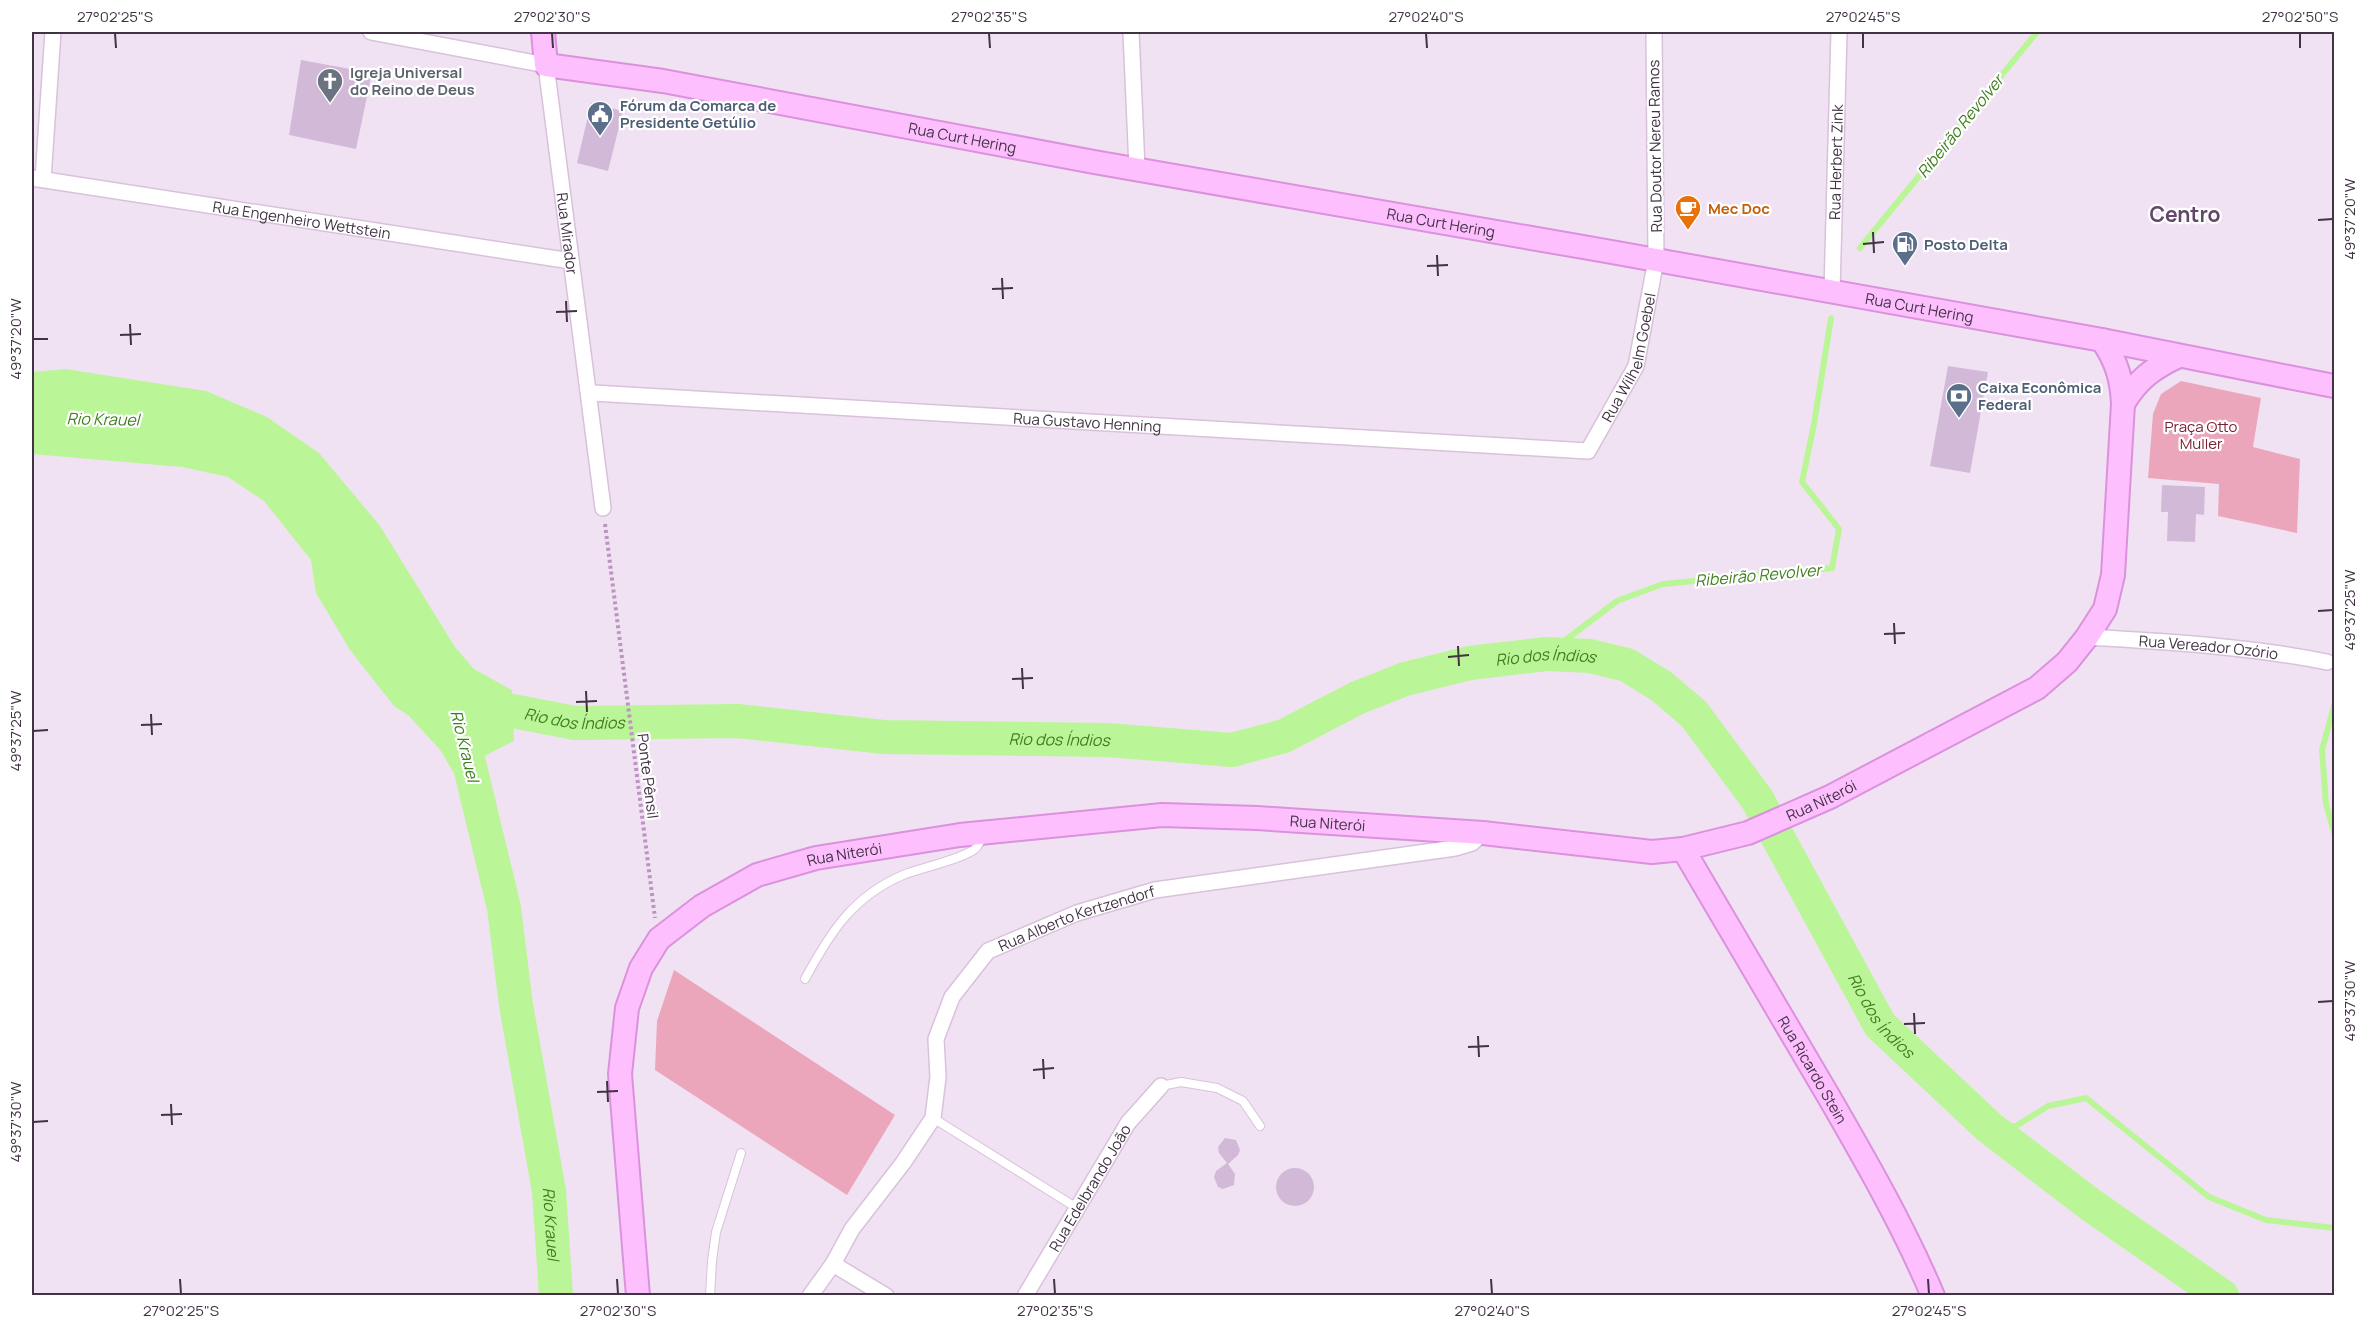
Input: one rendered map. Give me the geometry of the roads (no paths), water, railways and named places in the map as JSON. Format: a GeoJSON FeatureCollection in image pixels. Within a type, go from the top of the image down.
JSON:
{"type":"FeatureCollection","features":[{"type":"Feature","properties":{"kind":"main road","name":"Rua Mirador"},"geometry":{"type":"LineString","coordinates":[[543,32],[546,64]]}},
{"type":"Feature","properties":{"kind":"main road","name":"Rua Curt Hering"},"geometry":{"type":"LineString","coordinates":[[546,64],[663,81],[1094,162],[1832,291],[2102,340],[2334,386]]}},
{"type":"Feature","properties":{"kind":"main road","name":"Rua Niterói"},"geometry":{"type":"LineString","coordinates":[[638,1296],[621,1062],[627,1008],[641,968],[659,939],[702,906],[758,875],[777,868],[858,850],[987,832],[1162,815],[1247,817],[1483,833],[1652,852],[1683,849],[1748,833],[1830,797],[2037,688],[2067,662],[2087,636],[2104,609],[2113,575],[2123,404],[2119,369],[2102,340]]}},
{"type":"Feature","properties":{"kind":"main road"},"geometry":{"type":"LineString","coordinates":[[2123,404],[2142,378],[2159,365],[2179,356]]}},
{"type":"Feature","properties":{"kind":"main road","name":"Rua Ricardo Stein"},"geometry":{"type":"LineString","coordinates":[[1683,849],[1862,1154],[1922,1268],[1933,1296]]}},
{"type":"Feature","properties":{"kind":"street"},"geometry":{"type":"LineString","coordinates":[[37,179],[53,32]]}},
{"type":"Feature","properties":{"kind":"street"},"geometry":{"type":"LineString","coordinates":[[371,32],[546,64]]}},
{"type":"Feature","properties":{"kind":"street"},"geometry":{"type":"LineString","coordinates":[[1131,32],[1137,168]]}},
{"type":"Feature","properties":{"kind":"street","name":"Rua Doutor Nereu Ramos"},"geometry":{"type":"LineString","coordinates":[[1654,32],[1656,260]]}},
{"type":"Feature","properties":{"kind":"street","name":"Rua Herbert Zink"},"geometry":{"type":"LineString","coordinates":[[1832,291],[1839,32]]}},
{"type":"Feature","properties":{"kind":"street","name":"Rua Mirador"},"geometry":{"type":"LineString","coordinates":[[546,64],[603,508]]}},
{"type":"Feature","properties":{"kind":"street","name":"Rua Engenheiro Wettstein"},"geometry":{"type":"LineString","coordinates":[[37,179],[572,261]]}},
{"type":"Feature","properties":{"kind":"street","name":"Rua Wilhelm Goebel"},"geometry":{"type":"LineString","coordinates":[[1588,451],[1636,366],[1656,260]]}},
{"type":"Feature","properties":{"kind":"street","name":"Rua Gustavo Henning"},"geometry":{"type":"LineString","coordinates":[[588,390],[605,393],[1588,451]]}},
{"type":"Feature","properties":{"kind":"street","name":"Rua Vereador Ozório"},"geometry":{"type":"LineString","coordinates":[[2087,636],[2280,652],[2331,665]]}},
{"type":"Feature","properties":{"kind":"street","name":"Rua Alberto Kertzendorf"},"geometry":{"type":"LineString","coordinates":[[833,1264],[852,1229],[933,1118],[938,1077],[936,1039],[952,998],[988,951],[1077,913],[1155,890],[1455,848],[1472,843],[1483,833]]}},
{"type":"Feature","properties":{"kind":"street","name":"Rua Edelbrando João"},"geometry":{"type":"LineString","coordinates":[[1025,1296],[1128,1123],[1161,1086]]}},
{"type":"Feature","properties":{"kind":"street"},"geometry":{"type":"LineString","coordinates":[[810,1296],[833,1264],[886,1296]]}},
{"type":"Feature","properties":{"kind":"lane"},"geometry":{"type":"LineString","coordinates":[[805,980],[833,930],[850,909],[872,892],[903,875],[974,849],[987,832]]}},
{"type":"Feature","properties":{"kind":"lane"},"geometry":{"type":"LineString","coordinates":[[1161,1086],[1181,1082],[1217,1088],[1243,1101],[1260,1126]]}},
{"type":"Feature","properties":{"kind":"lane"},"geometry":{"type":"LineString","coordinates":[[933,1118],[1077,1208]]}},
{"type":"Feature","properties":{"kind":"lane"},"geometry":{"type":"LineString","coordinates":[[710,1296],[716,1232],[741,1153]]}},
{"type":"Feature","properties":{"kind":"water"},"geometry":{"type":"Polygon","coordinates":[[[66,369],[206,391],[267,417],[319,453],[380,526],[455,647],[474,669],[512,690],[514,741],[453,772],[441,751],[409,716],[394,706],[350,650],[316,593],[311,560],[264,501],[228,477],[182,467],[32,454],[32,372],[66,369]]]}},
{"type":"Feature","properties":{"kind":"waterway","name":"Ribeirão Revolver"},"geometry":{"type":"LineString","coordinates":[[1860,248],[2037,32]]}},
{"type":"Feature","properties":{"kind":"waterway","name":"Ribeirão Revolver"},"geometry":{"type":"LineString","coordinates":[[1547,654],[1617,601],[1663,584],[1832,568],[1839,529],[1802,482],[1831,318]]}},
{"type":"Feature","properties":{"kind":"waterway","name":"Rio dos Índios"},"geometry":{"type":"LineString","coordinates":[[466,702],[575,723],[737,721],[884,737],[1107,740],[1232,750],[1284,736],[1357,698],[1405,679],[1470,663],[1547,654],[1590,656],[1627,665],[1661,686],[1694,714],[1757,799],[1880,1025],[1990,1128],[2091,1205],[2222,1296]]}},
{"type":"Feature","properties":{"kind":"waterway"},"geometry":{"type":"LineString","coordinates":[[2334,706],[2322,750],[2326,804],[2334,832]]}},
{"type":"Feature","properties":{"kind":"waterway","name":"Rio Krauel"},"geometry":{"type":"LineString","coordinates":[[458,717],[504,908],[516,1005],[549,1191],[556,1296]]}},
{"type":"Feature","properties":{"kind":"waterway"},"geometry":{"type":"LineString","coordinates":[[1990,1128],[2016,1126],[2048,1106],[2086,1098],[2209,1197],[2266,1220],[2334,1228]]}},
{"type":"Feature","properties":{"kind":"place","name":"Igreja Universal do Reino de Deus"},"geometry":{"type":"Point","coordinates":[330,104]}},
{"type":"Feature","properties":{"kind":"place","name":"Fórum da Comarca de Presidente Getúlio"},"geometry":{"type":"Point","coordinates":[600,137]}},
{"type":"Feature","properties":{"kind":"place","name":"Mec Doc"},"geometry":{"type":"Point","coordinates":[1688,231]}},
{"type":"Feature","properties":{"kind":"place","name":"Posto Delta"},"geometry":{"type":"Point","coordinates":[1905,267]}},
{"type":"Feature","properties":{"kind":"place","name":"Caixa Econômica Federal"},"geometry":{"type":"Point","coordinates":[1959,419]}},
{"type":"Feature","properties":{"kind":"district","name":"Centro"},"geometry":{"type":"Point","coordinates":[2185,214]}},
{"type":"Feature","properties":{"kind":"park label","name":"Praça Otto Muller"},"geometry":{"type":"Point","coordinates":[2201,434]}}]}
